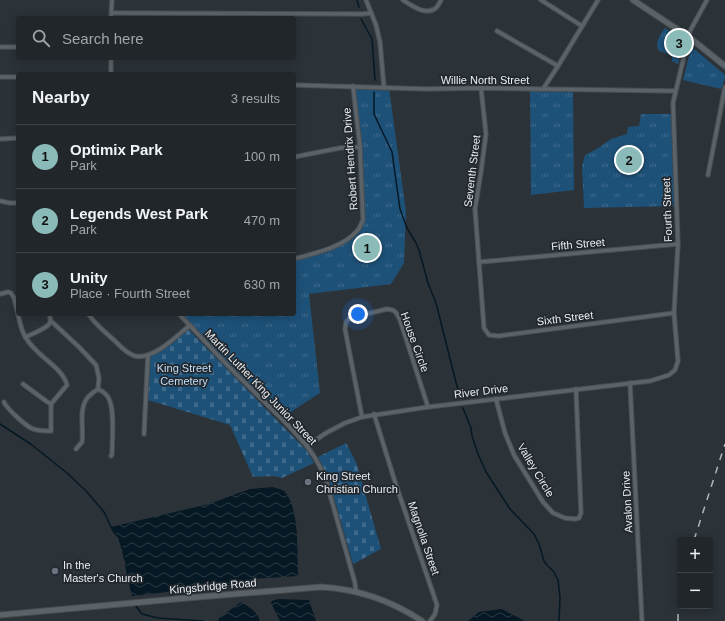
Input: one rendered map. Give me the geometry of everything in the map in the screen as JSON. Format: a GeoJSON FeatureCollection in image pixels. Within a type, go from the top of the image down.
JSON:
{"type":"FeatureCollection","features":[{"type":"Feature","properties":{"kind":"street"},"geometry":{"type":"LineString","coordinates":[[111,16],[112,0]]}},
{"type":"Feature","properties":{"kind":"street"},"geometry":{"type":"LineString","coordinates":[[366,0],[380,42],[384,88]]}},
{"type":"Feature","properties":{"kind":"street"},"geometry":{"type":"LineString","coordinates":[[403,0],[424,11],[430,11],[436,8],[442,0]]}},
{"type":"Feature","properties":{"kind":"street"},"geometry":{"type":"LineString","coordinates":[[541,0],[582,26]]}},
{"type":"Feature","properties":{"kind":"street"},"geometry":{"type":"LineString","coordinates":[[543,89],[598,0]]}},
{"type":"Feature","properties":{"kind":"street"},"geometry":{"type":"LineString","coordinates":[[633,0],[689,37],[725,66]]}},
{"type":"Feature","properties":{"kind":"street","name":"Fourth Street"},"geometry":{"type":"LineString","coordinates":[[664,376],[669,375],[676,370],[678,361],[674,313],[678,244],[673,103],[690,31],[707,0]]}},
{"type":"Feature","properties":{"kind":"street"},"geometry":{"type":"LineString","coordinates":[[112,13],[363,14],[371,12]]}},
{"type":"Feature","properties":{"kind":"street"},"geometry":{"type":"LineString","coordinates":[[497,31],[558,66]]}},
{"type":"Feature","properties":{"kind":"street"},"geometry":{"type":"LineString","coordinates":[[0,47],[16,47]]}},
{"type":"Feature","properties":{"kind":"street"},"geometry":{"type":"LineString","coordinates":[[111,60],[111,72]]}},
{"type":"Feature","properties":{"kind":"street"},"geometry":{"type":"LineString","coordinates":[[0,77],[16,77]]}},
{"type":"Feature","properties":{"kind":"street","name":"Willie North Street"},"geometry":{"type":"LineString","coordinates":[[296,85],[427,89],[481,88],[675,91]]}},
{"type":"Feature","properties":{"kind":"street","name":"Robert Hendrix Drive"},"geometry":{"type":"LineString","coordinates":[[296,258],[320,252],[340,244],[350,238],[358,230],[363,220],[360,147],[353,86]]}},
{"type":"Feature","properties":{"kind":"street"},"geometry":{"type":"LineString","coordinates":[[708,175],[725,87]]}},
{"type":"Feature","properties":{"kind":"street","name":"Seventh Street"},"geometry":{"type":"LineString","coordinates":[[481,88],[486,134],[475,208],[482,305]]}},
{"type":"Feature","properties":{"kind":"street"},"geometry":{"type":"LineString","coordinates":[[0,139],[16,138]]}},
{"type":"Feature","properties":{"kind":"street"},"geometry":{"type":"LineString","coordinates":[[296,157],[340,148],[360,147]]}},
{"type":"Feature","properties":{"kind":"street"},"geometry":{"type":"LineString","coordinates":[[0,201],[16,204]]}},
{"type":"Feature","properties":{"kind":"street","name":"Fifth Street"},"geometry":{"type":"LineString","coordinates":[[480,262],[678,244]]}},
{"type":"Feature","properties":{"kind":"street"},"geometry":{"type":"LineString","coordinates":[[0,294],[8,292],[11,293],[16,306]]}},
{"type":"Feature","properties":{"kind":"street","name":"Sixth Street"},"geometry":{"type":"LineString","coordinates":[[482,305],[484,328],[489,335],[499,336],[674,313]]}},
{"type":"Feature","properties":{"kind":"street","name":"House Circle"},"geometry":{"type":"LineString","coordinates":[[362,416],[345,329],[346,322],[350,318],[387,309],[396,312],[400,320],[428,406]]}},
{"type":"Feature","properties":{"kind":"street"},"geometry":{"type":"LineString","coordinates":[[4,402],[5,406],[31,428],[40,431],[50,431],[51,404],[67,385],[63,376],[35,350],[25,337],[18,316]]}},
{"type":"Feature","properties":{"kind":"street"},"geometry":{"type":"LineString","coordinates":[[50,316],[51,321],[96,365],[99,378],[98,388],[87,398],[83,405],[82,442],[76,449]]}},
{"type":"Feature","properties":{"kind":"street"},"geometry":{"type":"LineString","coordinates":[[90,316],[95,323],[125,351],[133,356],[143,357],[167,344],[190,325]]}},
{"type":"Feature","properties":{"kind":"street","name":"Martin Luther King Junior Street"},"geometry":{"type":"LineString","coordinates":[[181,316],[307,446],[316,459],[324,475],[355,583],[356,592]]}},
{"type":"Feature","properties":{"kind":"street"},"geometry":{"type":"LineString","coordinates":[[25,337],[49,324],[51,321]]}},
{"type":"Feature","properties":{"kind":"street"},"geometry":{"type":"LineString","coordinates":[[144,434],[148,355]]}},
{"type":"Feature","properties":{"kind":"street","name":"River Drive"},"geometry":{"type":"LineString","coordinates":[[307,446],[326,433],[362,416],[428,406],[650,381],[664,376]]}},
{"type":"Feature","properties":{"kind":"street","name":"Avalon Drive"},"geometry":{"type":"LineString","coordinates":[[630,383],[642,621]]}},
{"type":"Feature","properties":{"kind":"street"},"geometry":{"type":"LineString","coordinates":[[23,384],[51,404]]}},
{"type":"Feature","properties":{"kind":"street"},"geometry":{"type":"LineString","coordinates":[[98,388],[109,398],[112,409],[111,456]]}},
{"type":"Feature","properties":{"kind":"street","name":"Valley Circle"},"geometry":{"type":"LineString","coordinates":[[496,399],[505,433],[514,455],[543,502],[553,513],[565,518],[574,519],[579,518],[581,513],[576,389]]}},
{"type":"Feature","properties":{"kind":"street","name":"Magnolia Street"},"geometry":{"type":"LineString","coordinates":[[374,414],[396,485],[437,605],[435,614],[430,621]]}},
{"type":"Feature","properties":{"kind":"street","name":"Kingsbridge Road"},"geometry":{"type":"LineString","coordinates":[[0,615],[312,587],[337,588],[356,592],[385,601],[422,621]]}},
{"type":"Feature","properties":{"kind":"green space"},"geometry":{"type":"Polygon","coordinates":[[[665,28],[684,41],[678,64],[672,61],[672,56],[658,50],[658,41],[665,28]]]}},
{"type":"Feature","properties":{"kind":"green space"},"geometry":{"type":"Polygon","coordinates":[[[691,48],[693,48],[725,75],[721,89],[683,80],[691,48]]]}},
{"type":"Feature","properties":{"kind":"green space"},"geometry":{"type":"Polygon","coordinates":[[[353,86],[389,88],[406,212],[404,263],[391,284],[309,294],[320,393],[286,415],[235,373],[181,316],[296,316],[296,258],[340,244],[358,230],[363,220],[363,201],[353,86]]]}},
{"type":"Feature","properties":{"kind":"green space"},"geometry":{"type":"Polygon","coordinates":[[[530,89],[573,90],[574,190],[531,195],[530,89]]]}},
{"type":"Feature","properties":{"kind":"green space"},"geometry":{"type":"Polygon","coordinates":[[[641,114],[673,114],[676,206],[584,208],[582,166],[585,155],[611,139],[627,134],[628,127],[639,126],[641,114]]]}},
{"type":"Feature","properties":{"kind":"green space","name":"King Street Cemetery"},"geometry":{"type":"Polygon","coordinates":[[[188,329],[307,451],[314,463],[282,478],[274,476],[253,477],[230,425],[148,400],[150,357],[188,329]]]}},
{"type":"Feature","properties":{"kind":"green space"},"geometry":{"type":"Polygon","coordinates":[[[346,443],[356,462],[381,549],[353,564],[328,477],[318,457],[346,443]]]}},
{"type":"Feature","properties":{"kind":"water"},"geometry":{"type":"Polygon","coordinates":[[[272,487],[284,491],[293,508],[297,531],[298,576],[252,579],[239,584],[132,596],[119,538],[111,527],[209,504],[250,489],[272,487]]]}},
{"type":"Feature","properties":{"kind":"water"},"geometry":{"type":"Polygon","coordinates":[[[278,599],[309,600],[316,621],[280,621],[271,603],[272,601],[278,599]]]}},
{"type":"Feature","properties":{"kind":"water"},"geometry":{"type":"Polygon","coordinates":[[[241,602],[255,612],[260,621],[218,621],[219,618],[241,602]]]}},
{"type":"Feature","properties":{"kind":"water"},"geometry":{"type":"Polygon","coordinates":[[[502,609],[525,621],[468,621],[479,612],[502,609]]]}},
{"type":"Feature","properties":{"kind":"waterway"},"geometry":{"type":"LineString","coordinates":[[357,0],[359,7]]}},
{"type":"Feature","properties":{"kind":"waterway"},"geometry":{"type":"LineString","coordinates":[[361,19],[372,39],[375,80]]}},
{"type":"Feature","properties":{"kind":"waterway"},"geometry":{"type":"LineString","coordinates":[[374,92],[374,114],[392,152],[400,209],[407,228],[419,250],[428,283],[436,303],[460,398]]}},
{"type":"Feature","properties":{"kind":"waterway"},"geometry":{"type":"LineString","coordinates":[[463,408],[471,428],[478,454],[486,472],[510,509],[534,534],[539,544],[544,561],[554,572],[558,580],[560,597],[559,621]]}},
{"type":"Feature","properties":{"kind":"waterway"},"geometry":{"type":"LineString","coordinates":[[0,424],[32,445],[67,473],[86,491],[104,512],[113,531],[119,538],[122,548]]}},
{"type":"Feature","properties":{"kind":"waterway"},"geometry":{"type":"LineString","coordinates":[[123,552],[125,560]]}},
{"type":"Feature","properties":{"kind":"waterway"},"geometry":{"type":"LineString","coordinates":[[126,566],[128,576]]}},
{"type":"Feature","properties":{"kind":"waterway"},"geometry":{"type":"LineString","coordinates":[[129,579],[131,589]]}},
{"type":"Feature","properties":{"kind":"waterway"},"geometry":{"type":"LineString","coordinates":[[135,605],[142,614],[158,618],[203,621]]}},
{"type":"Feature","properties":{"kind":"railway"},"geometry":{"type":"LineString","coordinates":[[695,537],[725,444]]}},
{"type":"Feature","properties":{"kind":"railway"},"geometry":{"type":"LineString","coordinates":[[678,609],[678,621]]}},
{"type":"Feature","properties":{"kind":"place","name":"Unity"},"geometry":{"type":"Point","coordinates":[679,43]}},
{"type":"Feature","properties":{"kind":"place","name":"Legends West Park"},"geometry":{"type":"Point","coordinates":[629,160]}},
{"type":"Feature","properties":{"kind":"place","name":"Optimix Park"},"geometry":{"type":"Point","coordinates":[367,248]}},
{"type":"Feature","properties":{"kind":"place","name":"King Street Christian Church"},"geometry":{"type":"Point","coordinates":[308,482]}},
{"type":"Feature","properties":{"kind":"place","name":"In the Master's Church"},"geometry":{"type":"Point","coordinates":[55,571]}}]}
